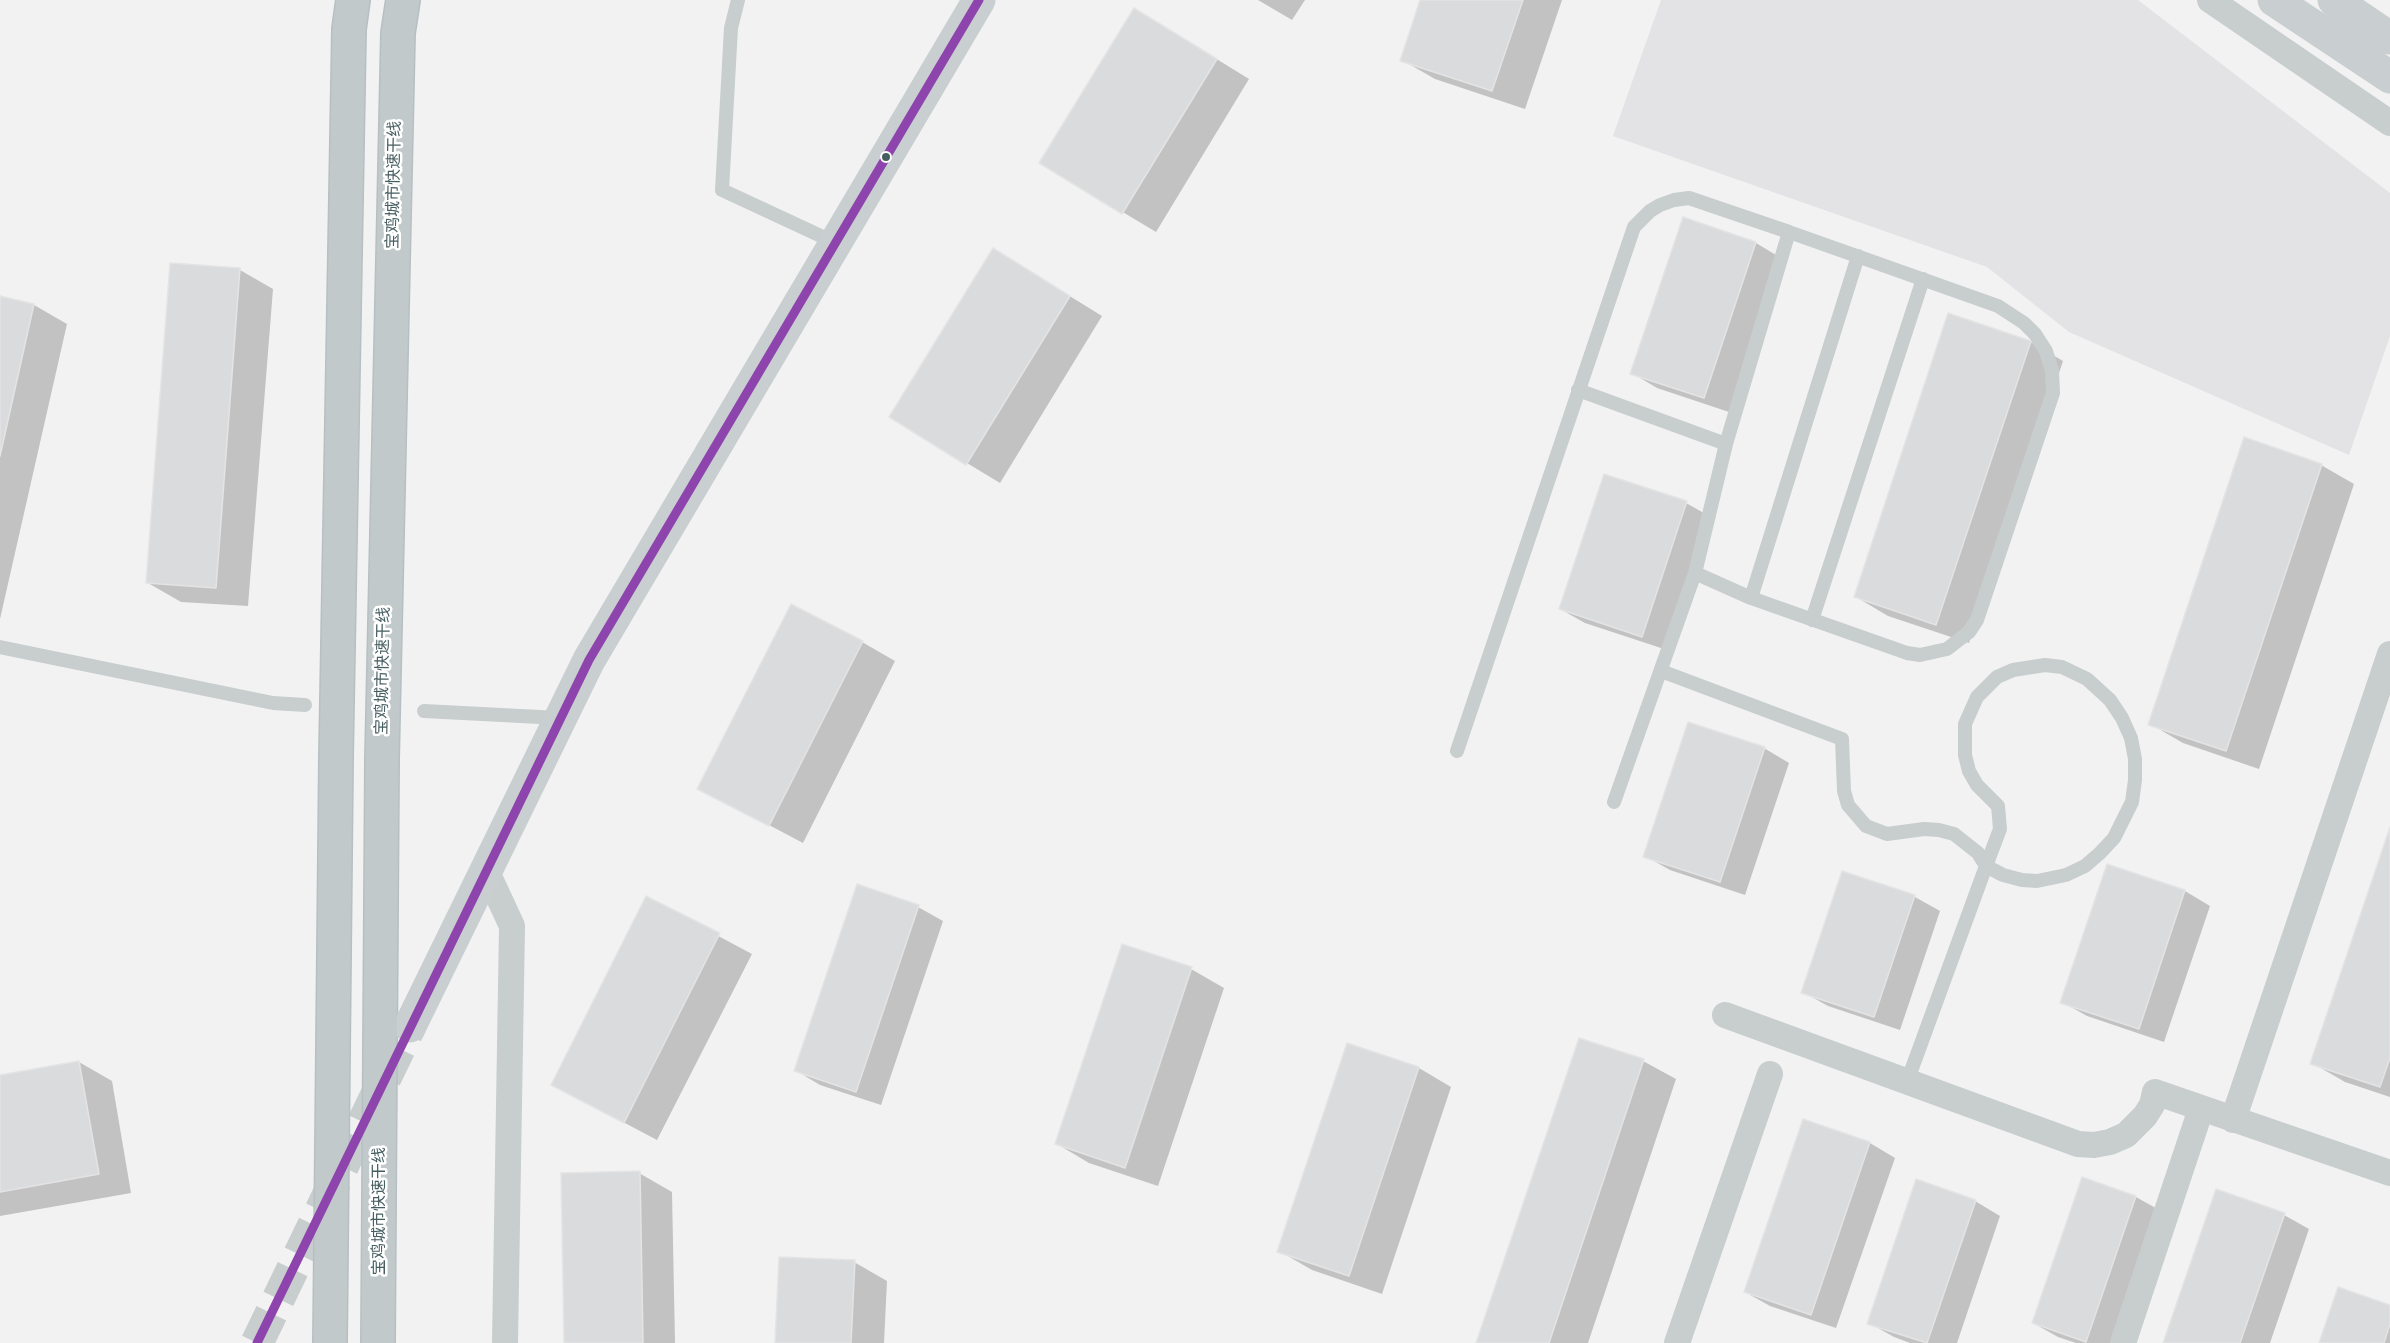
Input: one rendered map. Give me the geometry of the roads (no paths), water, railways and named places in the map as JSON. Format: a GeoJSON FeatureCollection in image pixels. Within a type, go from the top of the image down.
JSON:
{"type":"FeatureCollection","features":[{"type":"Feature","properties":{"kind":"highway"},"geometry":{"type":"LineString","coordinates":[[330,1343],[336,757],[349,29],[353,0]]}},
{"type":"Feature","properties":{"kind":"highway","name":"宝鸡城市快速干线"},"geometry":{"type":"LineString","coordinates":[[378,1343],[381,760],[398,33],[403,0]]}},
{"type":"Feature","properties":{"kind":"main road"},"geometry":{"type":"LineString","coordinates":[[410,1026],[589,660],[979,0]]}},
{"type":"Feature","properties":{"kind":"main road"},"geometry":{"type":"LineString","coordinates":[[2274,0],[2390,77]]}},
{"type":"Feature","properties":{"kind":"main road"},"geometry":{"type":"LineString","coordinates":[[2334,0],[2390,38]]}},
{"type":"Feature","properties":{"kind":"street"},"geometry":{"type":"LineString","coordinates":[[2210,0],[2388,119]]}},
{"type":"Feature","properties":{"kind":"street"},"geometry":{"type":"LineString","coordinates":[[2233,1120],[2390,654]]}},
{"type":"Feature","properties":{"kind":"street"},"geometry":{"type":"LineString","coordinates":[[486,870],[512,926],[505,1343]]}},
{"type":"Feature","properties":{"kind":"street"},"geometry":{"type":"LineString","coordinates":[[1725,1015],[2078,1144],[2094,1145],[2110,1142],[2126,1135],[2145,1116],[2152,1105],[2155,1092],[2390,1173]]}},
{"type":"Feature","properties":{"kind":"street"},"geometry":{"type":"LineString","coordinates":[[1677,1343],[1770,1074]]}},
{"type":"Feature","properties":{"kind":"street"},"geometry":{"type":"LineString","coordinates":[[2123,1343],[2201,1109]]}},
{"type":"Feature","properties":{"kind":"lane"},"geometry":{"type":"LineString","coordinates":[[738,0],[732,28],[722,190],[836,243]]}},
{"type":"Feature","properties":{"kind":"lane"},"geometry":{"type":"LineString","coordinates":[[1457,751],[1634,227],[1650,211],[1674,200],[1689,198],[1998,306],[2024,323],[2035,334],[2046,351],[2052,371],[2053,393],[1977,620],[1969,632],[1947,649],[1920,655],[1907,653],[1751,598],[1695,573]]}},
{"type":"Feature","properties":{"kind":"lane"},"geometry":{"type":"LineString","coordinates":[[1614,802],[1695,573],[1725,444],[1789,232]]}},
{"type":"Feature","properties":{"kind":"lane"},"geometry":{"type":"LineString","coordinates":[[1751,598],[1858,256]]}},
{"type":"Feature","properties":{"kind":"lane"},"geometry":{"type":"LineString","coordinates":[[1812,620],[1923,279]]}},
{"type":"Feature","properties":{"kind":"lane"},"geometry":{"type":"LineString","coordinates":[[1578,390],[1725,444]]}},
{"type":"Feature","properties":{"kind":"lane"},"geometry":{"type":"LineString","coordinates":[[0,647],[273,703],[305,705]]}},
{"type":"Feature","properties":{"kind":"lane"},"geometry":{"type":"LineString","coordinates":[[1661,671],[1842,739],[1844,791],[1848,805],[1866,826],[1887,834],[1924,829],[1954,834],[1968,842],[1986,866],[2003,875],[2037,882],[2066,875],[2085,866],[2114,838],[2124,820],[2132,802],[2135,759],[2131,738],[2122,718],[2110,700],[2078,673],[2062,667],[2046,665],[2013,670],[1997,677],[1986,687],[1970,710],[1963,739],[1969,771],[1977,785],[1998,806],[2000,829],[1986,866],[1907,1082]]}},
{"type":"Feature","properties":{"kind":"lane"},"geometry":{"type":"LineString","coordinates":[[424,711],[561,718]]}},
{"type":"Feature","properties":{"kind":"tunnel"},"geometry":{"type":"LineString","coordinates":[[257,1343],[410,1026]]}}]}
